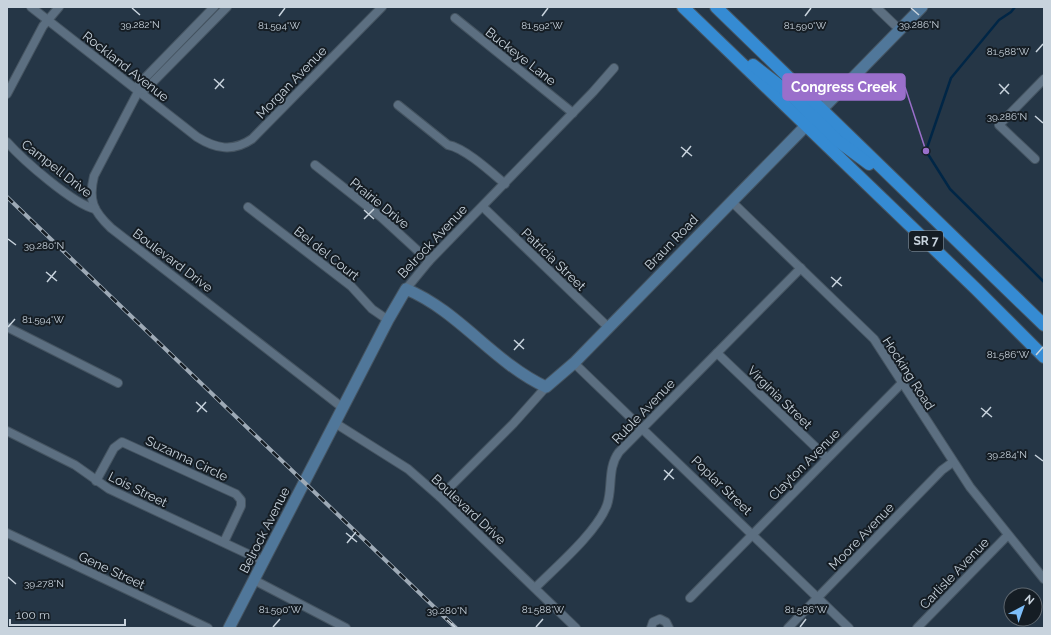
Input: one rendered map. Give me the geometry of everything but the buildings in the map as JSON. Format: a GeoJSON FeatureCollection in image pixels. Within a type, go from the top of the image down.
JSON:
{"type":"FeatureCollection","features":[{"type":"Feature","properties":{"kind":"highway","name":"SR 7"},"geometry":{"type":"LineString","coordinates":[[683,7],[976,289],[1044,357]]}},
{"type":"Feature","properties":{"kind":"highway","name":"SR 7"},"geometry":{"type":"LineString","coordinates":[[716,7],[818,113],[920,204],[1044,325]]}},
{"type":"Feature","properties":{"kind":"highway"},"geometry":{"type":"LineString","coordinates":[[708,31],[718,31],[758,69],[818,113]]}},
{"type":"Feature","properties":{"kind":"street","name":"Rockland Avenue"},"geometry":{"type":"LineString","coordinates":[[31,7],[206,143]]}},
{"type":"Feature","properties":{"kind":"street"},"geometry":{"type":"LineString","coordinates":[[7,94],[47,19],[59,7]]}},
{"type":"Feature","properties":{"kind":"street","name":"Boulevard Drive"},"geometry":{"type":"LineString","coordinates":[[214,7],[139,84],[139,90],[94,176],[91,193],[95,209],[110,228],[343,408]]}},
{"type":"Feature","properties":{"kind":"street"},"geometry":{"type":"LineString","coordinates":[[139,90],[146,89],[227,7]]}},
{"type":"Feature","properties":{"kind":"street","name":"Morgan Avenue"},"geometry":{"type":"LineString","coordinates":[[206,143],[224,149],[234,148],[252,139],[382,7]]}},
{"type":"Feature","properties":{"kind":"street"},"geometry":{"type":"LineString","coordinates":[[876,7],[900,30]]}},
{"type":"Feature","properties":{"kind":"street","name":"Braun Road"},"geometry":{"type":"LineString","coordinates":[[440,497],[513,424],[546,387],[574,363],[922,7]]}},
{"type":"Feature","properties":{"kind":"street","name":"Buckeye Lane"},"geometry":{"type":"LineString","coordinates":[[454,18],[573,113]]}},
{"type":"Feature","properties":{"kind":"street","name":"Belrock Avenue"},"geometry":{"type":"LineString","coordinates":[[229,628],[388,320],[406,289],[429,262],[573,113],[614,68]]}},
{"type":"Feature","properties":{"kind":"street"},"geometry":{"type":"LineString","coordinates":[[1035,159],[999,125],[1044,78]]}},
{"type":"Feature","properties":{"kind":"street"},"geometry":{"type":"LineString","coordinates":[[398,105],[448,145],[455,146],[464,152],[505,184]]}},
{"type":"Feature","properties":{"kind":"street","name":"Campell Drive"},"geometry":{"type":"LineString","coordinates":[[7,142],[55,184],[86,207],[95,209]]}},
{"type":"Feature","properties":{"kind":"street","name":"Prairie Drive"},"geometry":{"type":"LineString","coordinates":[[315,165],[381,217],[429,262]]}},
{"type":"Feature","properties":{"kind":"street","name":"Hocking Road"},"geometry":{"type":"LineString","coordinates":[[731,201],[874,340],[978,499],[1044,579]]}},
{"type":"Feature","properties":{"kind":"street","name":"Bel del Court"},"geometry":{"type":"LineString","coordinates":[[248,207],[351,286],[368,306],[388,320]]}},
{"type":"Feature","properties":{"kind":"street","name":"Patricia Street"},"geometry":{"type":"LineString","coordinates":[[483,207],[608,327]]}},
{"type":"Feature","properties":{"kind":"street","name":"Ruble Avenue"},"geometry":{"type":"LineString","coordinates":[[534,588],[583,538],[602,516],[608,501],[611,472],[617,455],[801,268]]}},
{"type":"Feature","properties":{"kind":"street"},"geometry":{"type":"LineString","coordinates":[[406,289],[425,297],[517,372],[546,387]]}},
{"type":"Feature","properties":{"kind":"street"},"geometry":{"type":"LineString","coordinates":[[7,327],[118,384]]}},
{"type":"Feature","properties":{"kind":"street","name":"Virginia Street"},"geometry":{"type":"LineString","coordinates":[[717,353],[827,458]]}},
{"type":"Feature","properties":{"kind":"street","name":"Poplar Street"},"geometry":{"type":"LineString","coordinates":[[574,363],[849,628]]}},
{"type":"Feature","properties":{"kind":"street","name":"Clayton Avenue"},"geometry":{"type":"LineString","coordinates":[[690,598],[902,383]]}},
{"type":"Feature","properties":{"kind":"street","name":"Boulevard Drive"},"geometry":{"type":"LineString","coordinates":[[335,423],[408,469],[440,497],[576,628]]}},
{"type":"Feature","properties":{"kind":"street","name":"Lois Street"},"geometry":{"type":"LineString","coordinates":[[7,430],[75,465],[109,489],[263,561]]}},
{"type":"Feature","properties":{"kind":"street","name":"Suzanna Circle"},"geometry":{"type":"LineString","coordinates":[[96,481],[114,448],[122,442],[236,494],[241,499],[241,506],[224,542]]}},
{"type":"Feature","properties":{"kind":"street","name":"Moore Avenue"},"geometry":{"type":"LineString","coordinates":[[788,628],[942,470],[953,462]]}},
{"type":"Feature","properties":{"kind":"street","name":"Gene Street"},"geometry":{"type":"LineString","coordinates":[[7,533],[208,628]]}},
{"type":"Feature","properties":{"kind":"street","name":"Carlisle Avenue"},"geometry":{"type":"LineString","coordinates":[[917,628],[1007,536]]}},
{"type":"Feature","properties":{"kind":"street"},"geometry":{"type":"LineString","coordinates":[[254,580],[346,628]]}},
{"type":"Feature","properties":{"kind":"street"},"geometry":{"type":"LineString","coordinates":[[651,628],[653,622],[660,619],[666,622],[669,628]]}},
{"type":"Feature","properties":{"kind":"waterway"},"geometry":{"type":"LineString","coordinates":[[1015,7],[1011,12],[999,20],[951,78],[926,151],[950,189],[1044,282]]}},
{"type":"Feature","properties":{"kind":"railway"},"geometry":{"type":"LineString","coordinates":[[7,197],[456,628]]}},
{"type":"Feature","properties":{"kind":"place","name":"Congress Creek"},"geometry":{"type":"Point","coordinates":[926,151]}}]}
